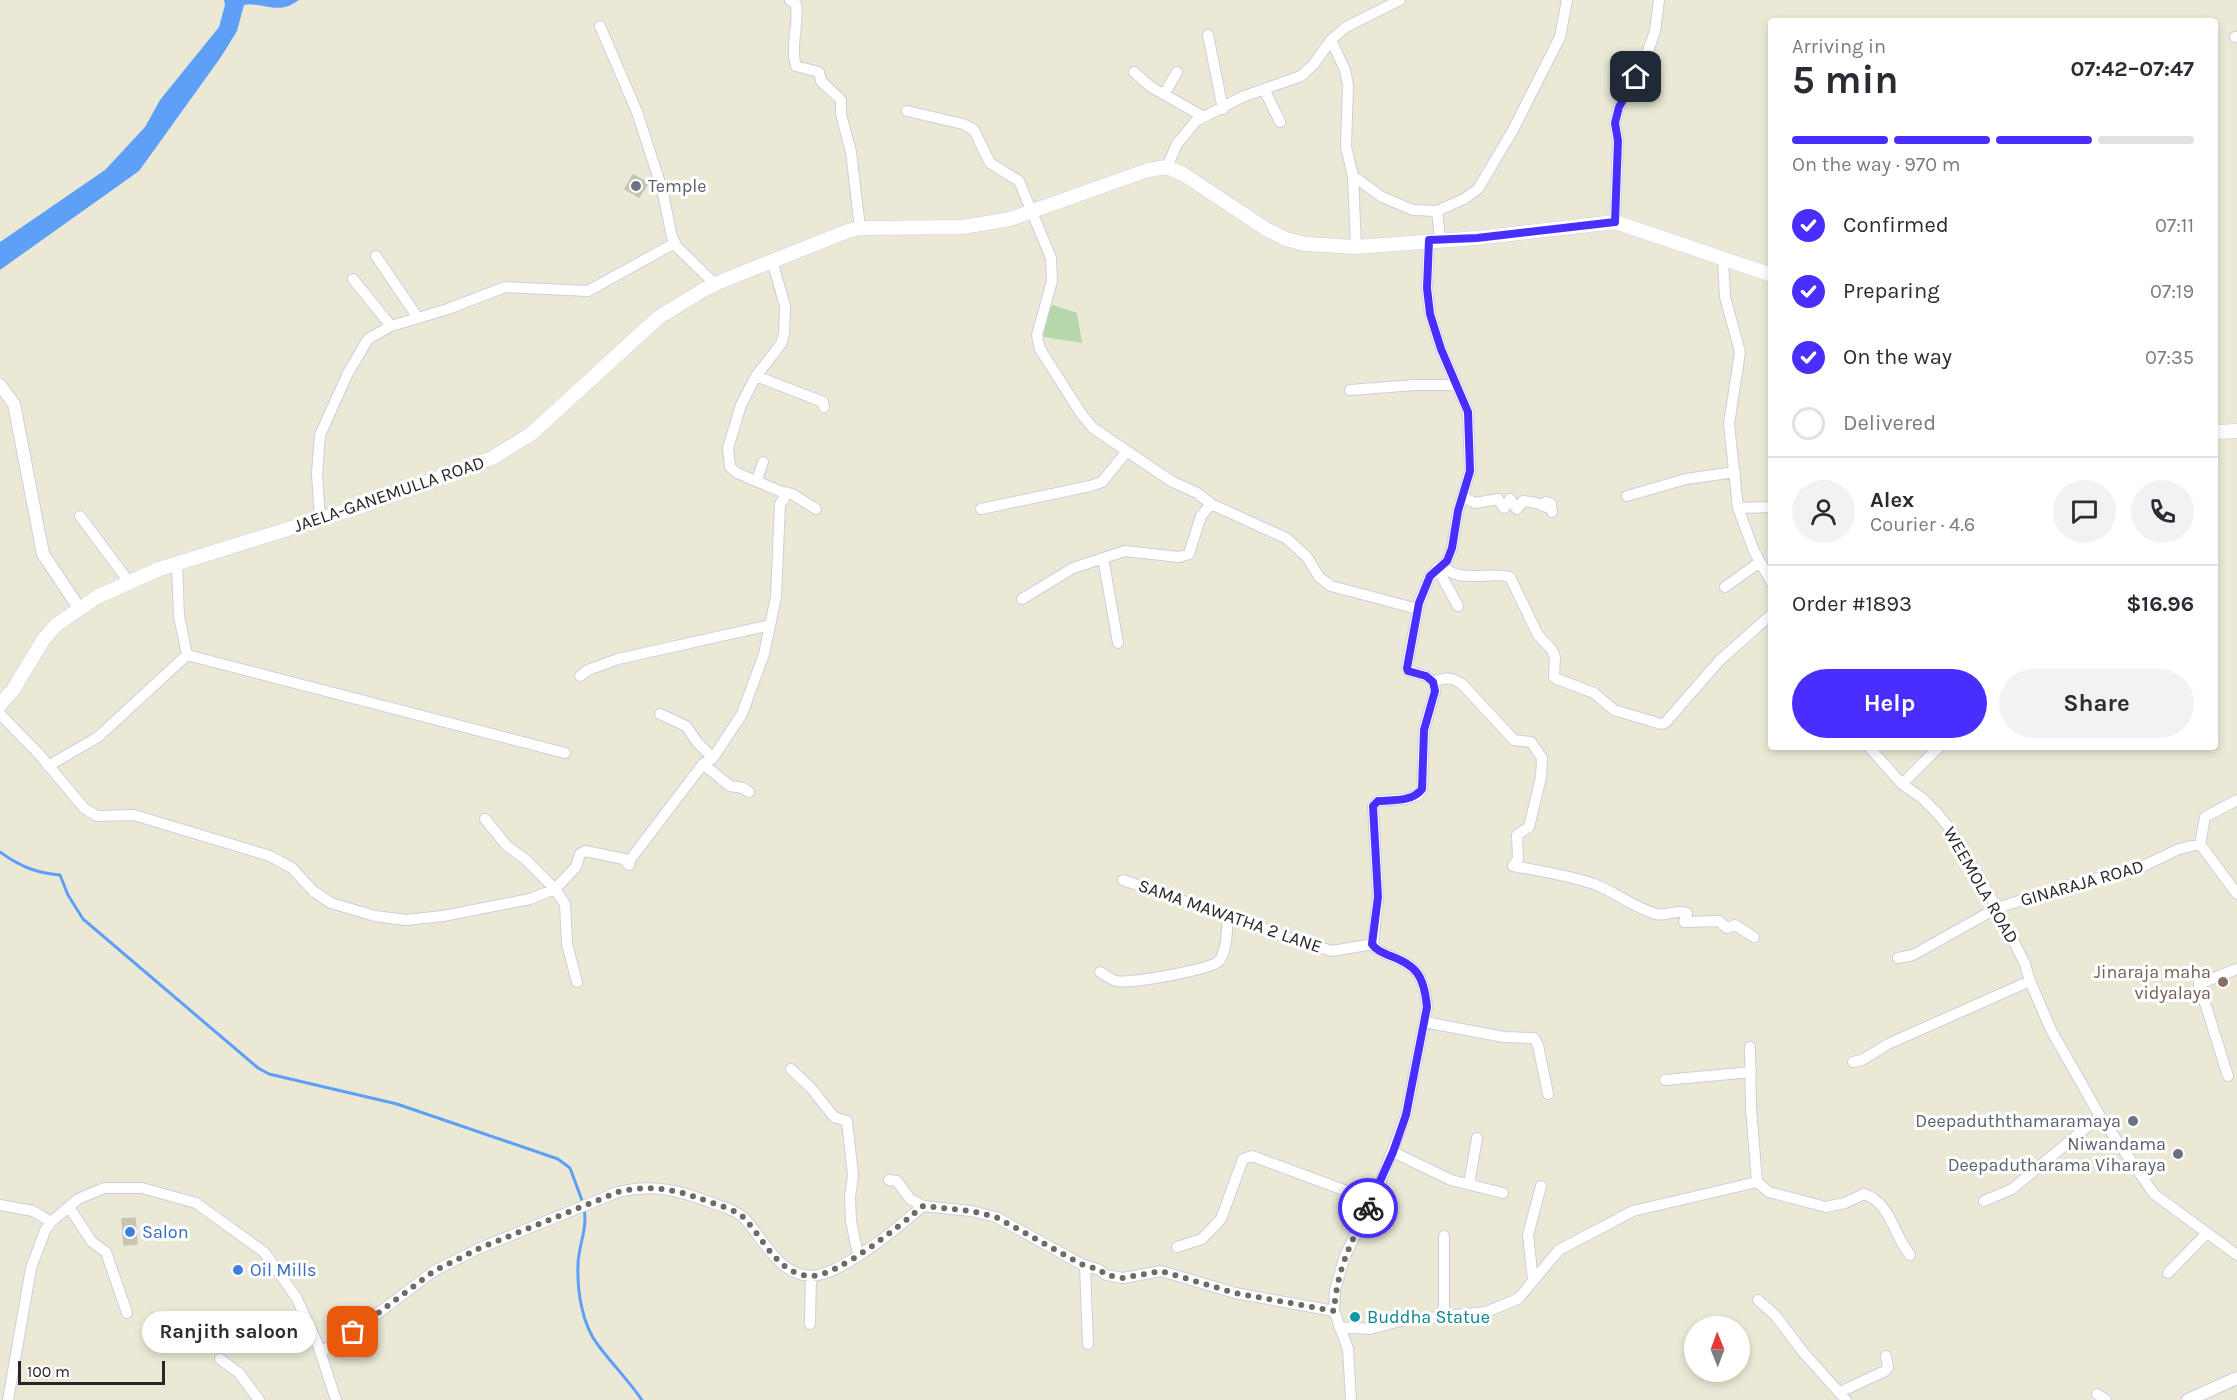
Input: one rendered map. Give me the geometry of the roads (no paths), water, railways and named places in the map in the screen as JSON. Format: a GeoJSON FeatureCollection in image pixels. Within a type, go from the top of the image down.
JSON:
{"type":"FeatureCollection","features":[{"type":"Feature","properties":{"kind":"main road","name":"JAELA-GANEMULLA ROAD"},"geometry":{"type":"LineString","coordinates":[[0,705],[13,690],[43,640],[56,625],[79,608],[129,582],[177,563],[320,519],[469,468],[517,444],[531,434],[659,317],[716,284],[832,236],[860,228],[963,227],[1010,219],[1148,170],[1167,167]]}},
{"type":"Feature","properties":{"kind":"main road"},"geometry":{"type":"LineString","coordinates":[[1167,167],[1184,174],[1266,229],[1286,239],[1305,244],[1356,247],[1435,239],[1477,238],[1615,222],[1768,274]]}},
{"type":"Feature","properties":{"kind":"main road"},"geometry":{"type":"LineString","coordinates":[[2218,432],[2237,431]]}},
{"type":"Feature","properties":{"kind":"street"},"geometry":{"type":"LineString","coordinates":[[790,0],[796,4],[798,17],[794,58],[796,66],[819,72],[821,81],[841,100],[841,114],[851,152],[860,228]]}},
{"type":"Feature","properties":{"kind":"street"},"geometry":{"type":"LineString","coordinates":[[1167,167],[1177,144],[1196,121],[1223,109],[1242,97],[1301,76],[1313,65],[1331,40],[1346,27],[1400,0]]}},
{"type":"Feature","properties":{"kind":"street"},"geometry":{"type":"LineString","coordinates":[[1353,176],[1395,204],[1413,210],[1437,211],[1464,199],[1478,189],[1513,130],[1560,37],[1567,0]]}},
{"type":"Feature","properties":{"kind":"street"},"geometry":{"type":"LineString","coordinates":[[1615,222],[1618,141],[1615,123],[1619,107],[1645,59],[1655,31],[1659,0]]}},
{"type":"Feature","properties":{"kind":"street"},"geometry":{"type":"LineString","coordinates":[[600,26],[637,112],[662,189],[675,243],[716,284]]}},
{"type":"Feature","properties":{"kind":"street"},"geometry":{"type":"LineString","coordinates":[[1209,35],[1223,109]]}},
{"type":"Feature","properties":{"kind":"street"},"geometry":{"type":"LineString","coordinates":[[1331,40],[1345,70],[1348,85],[1346,147],[1353,176],[1356,247]]}},
{"type":"Feature","properties":{"kind":"street"},"geometry":{"type":"LineString","coordinates":[[1134,72],[1151,87],[1204,117]]}},
{"type":"Feature","properties":{"kind":"street"},"geometry":{"type":"LineString","coordinates":[[1165,93],[1177,72]]}},
{"type":"Feature","properties":{"kind":"street"},"geometry":{"type":"LineString","coordinates":[[1264,89],[1280,122]]}},
{"type":"Feature","properties":{"kind":"street"},"geometry":{"type":"LineString","coordinates":[[907,111],[963,124],[974,130],[990,163],[1019,181],[1051,258],[1053,270],[1037,335],[1040,349],[1082,415],[1093,428],[1171,481],[1197,493],[1211,504],[1286,538],[1307,557],[1319,577],[1331,586],[1418,609]]}},
{"type":"Feature","properties":{"kind":"street"},"geometry":{"type":"LineString","coordinates":[[1351,1400],[1348,1349],[1334,1311],[1335,1290],[1342,1264],[1393,1152],[1406,1115],[1427,1007],[1426,992],[1416,969],[1383,953],[1372,944],[1378,897],[1373,806],[1378,801],[1406,799],[1418,795],[1422,789],[1424,730],[1435,691],[1433,682],[1426,676],[1408,671],[1407,668],[1418,609],[1430,576],[1440,567],[1452,548],[1458,511],[1470,471],[1468,412],[1430,314],[1427,288],[1437,211]]}},
{"type":"Feature","properties":{"kind":"street"},"geometry":{"type":"LineString","coordinates":[[320,519],[317,474],[320,435],[348,373],[368,339],[391,326],[505,287],[588,291],[603,285],[607,279],[640,260],[675,243]]}},
{"type":"Feature","properties":{"kind":"street"},"geometry":{"type":"LineString","coordinates":[[376,256],[418,318]]}},
{"type":"Feature","properties":{"kind":"street"},"geometry":{"type":"LineString","coordinates":[[1723,259],[1725,297],[1740,352],[1729,424],[1738,508],[1744,528],[1765,566],[1725,587]]}},
{"type":"Feature","properties":{"kind":"street"},"geometry":{"type":"LineString","coordinates":[[772,260],[785,306],[784,334],[781,344],[756,376],[741,405],[728,448],[730,467],[737,473],[792,494],[816,509]]}},
{"type":"Feature","properties":{"kind":"street"},"geometry":{"type":"LineString","coordinates":[[353,279],[391,326]]}},
{"type":"Feature","properties":{"kind":"street"},"geometry":{"type":"LineString","coordinates":[[756,376],[823,402],[824,407]]}},
{"type":"Feature","properties":{"kind":"street"},"geometry":{"type":"LineString","coordinates":[[0,384],[14,404],[43,554],[79,608]]}},
{"type":"Feature","properties":{"kind":"street"},"geometry":{"type":"LineString","coordinates":[[1350,390],[1415,385],[1456,385]]}},
{"type":"Feature","properties":{"kind":"street"},"geometry":{"type":"LineString","coordinates":[[981,509],[1102,482],[1127,451]]}},
{"type":"Feature","properties":{"kind":"street"},"geometry":{"type":"LineString","coordinates":[[757,480],[763,462]]}},
{"type":"Feature","properties":{"kind":"street"},"geometry":{"type":"LineString","coordinates":[[1627,496],[1686,479],[1735,472]]}},
{"type":"Feature","properties":{"kind":"street"},"geometry":{"type":"LineString","coordinates":[[0,714],[84,808],[97,816],[134,815],[270,856],[292,868],[313,891],[331,903],[375,916],[406,920],[443,916],[530,899],[555,889],[568,878],[576,867],[580,854],[585,851],[624,859],[629,865],[630,860],[708,761],[746,705],[764,654],[776,597],[780,504],[785,497],[782,492]]}},
{"type":"Feature","properties":{"kind":"street"},"geometry":{"type":"LineString","coordinates":[[1463,497],[1475,503],[1498,500],[1504,508],[1510,500],[1517,509],[1523,501],[1546,507],[1546,502],[1551,504],[1552,512]]}},
{"type":"Feature","properties":{"kind":"street"},"geometry":{"type":"LineString","coordinates":[[1022,599],[1073,567],[1125,550],[1179,557],[1189,554],[1201,516],[1211,504]]}},
{"type":"Feature","properties":{"kind":"street"},"geometry":{"type":"LineString","coordinates":[[1738,508],[1768,507]]}},
{"type":"Feature","properties":{"kind":"street"},"geometry":{"type":"LineString","coordinates":[[80,516],[129,582]]}},
{"type":"Feature","properties":{"kind":"street"},"geometry":{"type":"LineString","coordinates":[[1103,558],[1118,643]]}},
{"type":"Feature","properties":{"kind":"street"},"geometry":{"type":"LineString","coordinates":[[177,563],[179,616],[187,655]]}},
{"type":"Feature","properties":{"kind":"street"},"geometry":{"type":"LineString","coordinates":[[1440,567],[1458,606]]}},
{"type":"Feature","properties":{"kind":"street"},"geometry":{"type":"LineString","coordinates":[[1440,567],[1458,575],[1510,577],[1533,626],[1552,650],[1555,657],[1553,669],[1557,679],[1594,693],[1614,711],[1661,724],[1669,721],[1720,660],[1768,618]]}},
{"type":"Feature","properties":{"kind":"street"},"geometry":{"type":"LineString","coordinates":[[580,676],[588,670],[618,659],[770,625]]}},
{"type":"Feature","properties":{"kind":"street"},"geometry":{"type":"LineString","coordinates":[[187,655],[565,753]]}},
{"type":"Feature","properties":{"kind":"street"},"geometry":{"type":"LineString","coordinates":[[48,766],[98,737],[187,655]]}},
{"type":"Feature","properties":{"kind":"street"},"geometry":{"type":"LineString","coordinates":[[1433,682],[1453,678],[1514,740],[1531,742],[1542,758],[1536,804],[1529,826],[1517,835],[1518,859],[1513,866],[1562,874],[1596,885],[1631,904],[1659,915],[1676,910],[1687,912],[1684,922],[1719,921],[1727,928],[1735,925],[1754,937]]}},
{"type":"Feature","properties":{"kind":"street"},"geometry":{"type":"LineString","coordinates":[[660,714],[686,726],[708,761],[730,786],[743,788],[749,792]]}},
{"type":"Feature","properties":{"kind":"street","name":"WEEMOLA ROAD"},"geometry":{"type":"LineString","coordinates":[[1872,750],[1902,784],[1922,798],[1953,833],[1997,908],[2025,964],[2051,1030],[2100,1116],[2154,1194],[2237,1255]]}},
{"type":"Feature","properties":{"kind":"street"},"geometry":{"type":"LineString","coordinates":[[1902,784],[1936,750]]}},
{"type":"Feature","properties":{"kind":"street"},"geometry":{"type":"LineString","coordinates":[[2237,800],[2205,817],[2200,844],[2237,894]]}},
{"type":"Feature","properties":{"kind":"street"},"geometry":{"type":"LineString","coordinates":[[485,819],[507,846],[525,859],[555,889],[565,903],[567,944],[577,982]]}},
{"type":"Feature","properties":{"kind":"street","name":"GINARAJA ROAD"},"geometry":{"type":"LineString","coordinates":[[1898,958],[1913,955],[1997,908],[2073,884],[2139,868],[2179,849],[2200,844]]}},
{"type":"Feature","properties":{"kind":"street","name":"SAMA MAWATHA 2 LANE"},"geometry":{"type":"LineString","coordinates":[[1123,880],[1332,951],[1372,944]]}},
{"type":"Feature","properties":{"kind":"street"},"geometry":{"type":"LineString","coordinates":[[1100,972],[1117,981],[1126,981],[1172,975],[1214,965],[1220,959],[1228,916]]}},
{"type":"Feature","properties":{"kind":"street"},"geometry":{"type":"LineString","coordinates":[[2228,1076],[2199,984],[2237,969]]}},
{"type":"Feature","properties":{"kind":"street"},"geometry":{"type":"LineString","coordinates":[[1852,1062],[1862,1060],[1888,1044],[2030,981]]}},
{"type":"Feature","properties":{"kind":"street"},"geometry":{"type":"LineString","coordinates":[[1424,1022],[1504,1037],[1534,1038],[1538,1045],[1548,1094]]}},
{"type":"Feature","properties":{"kind":"street"},"geometry":{"type":"LineString","coordinates":[[1750,1047],[1757,1182],[1769,1192],[1826,1207],[1845,1203],[1864,1194],[1872,1197],[1890,1213],[1900,1243],[1910,1255]]}},
{"type":"Feature","properties":{"kind":"street"},"geometry":{"type":"LineString","coordinates":[[791,1069],[811,1088],[834,1117],[847,1120],[853,1175],[850,1197],[851,1221],[858,1255]]}},
{"type":"Feature","properties":{"kind":"street"},"geometry":{"type":"LineString","coordinates":[[1665,1080],[1751,1072]]}},
{"type":"Feature","properties":{"kind":"street"},"geometry":{"type":"LineString","coordinates":[[1984,1201],[2012,1189],[2100,1116]]}},
{"type":"Feature","properties":{"kind":"street"},"geometry":{"type":"LineString","coordinates":[[1469,1184],[1477,1138]]}},
{"type":"Feature","properties":{"kind":"street"},"geometry":{"type":"LineString","coordinates":[[1393,1152],[1451,1180],[1503,1193]]}},
{"type":"Feature","properties":{"kind":"street"},"geometry":{"type":"LineString","coordinates":[[1177,1247],[1202,1239],[1221,1219],[1243,1159],[1247,1156],[1371,1200]]}},
{"type":"Feature","properties":{"kind":"street"},"geometry":{"type":"LineString","coordinates":[[889,1180],[897,1181],[910,1199],[923,1206],[971,1211],[996,1217],[1084,1266],[1100,1270],[1106,1275],[1123,1278],[1161,1271],[1269,1301],[1334,1311]]}},
{"type":"Feature","properties":{"kind":"street"},"geometry":{"type":"LineString","coordinates":[[1339,1327],[1370,1329],[1444,1315],[1486,1312],[1518,1299],[1559,1250],[1633,1212],[1757,1182]]}},
{"type":"Feature","properties":{"kind":"street"},"geometry":{"type":"LineString","coordinates":[[1533,1281],[1528,1235],[1540,1186]]}},
{"type":"Feature","properties":{"kind":"street"},"geometry":{"type":"LineString","coordinates":[[321,1352],[353,1332],[434,1271],[480,1248],[618,1192],[638,1187],[660,1187],[681,1191],[742,1216],[786,1269],[811,1276],[835,1268],[858,1255],[891,1234],[923,1206]]}},
{"type":"Feature","properties":{"kind":"street"},"geometry":{"type":"LineString","coordinates":[[8,1400],[31,1268],[51,1222],[78,1199],[104,1188],[142,1188],[196,1203],[264,1252],[296,1297],[321,1352],[336,1400]]}},
{"type":"Feature","properties":{"kind":"street"},"geometry":{"type":"LineString","coordinates":[[0,1205],[33,1211],[51,1222]]}},
{"type":"Feature","properties":{"kind":"street"},"geometry":{"type":"LineString","coordinates":[[69,1207],[92,1242],[106,1252],[127,1314]]}},
{"type":"Feature","properties":{"kind":"street"},"geometry":{"type":"LineString","coordinates":[[2168,1273],[2207,1233]]}},
{"type":"Feature","properties":{"kind":"street"},"geometry":{"type":"LineString","coordinates":[[1444,1236],[1444,1315]]}},
{"type":"Feature","properties":{"kind":"street"},"geometry":{"type":"LineString","coordinates":[[2227,1248],[2237,1241]]}},
{"type":"Feature","properties":{"kind":"street"},"geometry":{"type":"LineString","coordinates":[[1084,1266],[1088,1344]]}},
{"type":"Feature","properties":{"kind":"street"},"geometry":{"type":"LineString","coordinates":[[810,1324],[811,1276]]}},
{"type":"Feature","properties":{"kind":"street"},"geometry":{"type":"LineString","coordinates":[[1758,1300],[1775,1315],[1803,1352],[1843,1396],[1885,1371],[1888,1367],[1886,1356]]}},
{"type":"Feature","properties":{"kind":"street"},"geometry":{"type":"LineString","coordinates":[[220,1359],[239,1373],[259,1400]]}},
{"type":"Feature","properties":{"kind":"street"},"geometry":{"type":"LineString","coordinates":[[2188,1400],[2237,1378]]}},
{"type":"Feature","properties":{"kind":"water"},"geometry":{"type":"Polygon","coordinates":[[[224,0],[299,0],[291,5],[278,8],[244,5],[237,31],[221,57],[139,171],[0,270],[0,242],[105,170],[145,127],[160,100],[219,27],[225,5],[224,0]]]}},
{"type":"Feature","properties":{"kind":"waterway"},"geometry":{"type":"LineString","coordinates":[[0,852],[28,868],[60,875],[68,895],[83,919],[258,1068],[269,1074],[397,1104],[558,1159],[570,1168],[583,1203]]}},
{"type":"Feature","properties":{"kind":"waterway"},"geometry":{"type":"LineString","coordinates":[[584,1209],[585,1224],[578,1258],[580,1296],[584,1317],[598,1345],[642,1400]]}},
{"type":"Feature","properties":{"kind":"place","name":"Temple"},"geometry":{"type":"Point","coordinates":[636,186]}},
{"type":"Feature","properties":{"kind":"place","name":"Jinaraja maha vidyalaya"},"geometry":{"type":"Point","coordinates":[2223,982]}},
{"type":"Feature","properties":{"kind":"place","name":"Deepaduththamaramaya"},"geometry":{"type":"Point","coordinates":[2133,1121]}},
{"type":"Feature","properties":{"kind":"place","name":"Niwandama Deepadutharama Viharaya"},"geometry":{"type":"Point","coordinates":[2178,1154]}},
{"type":"Feature","properties":{"kind":"place","name":"Salon"},"geometry":{"type":"Point","coordinates":[130,1232]}},
{"type":"Feature","properties":{"kind":"place","name":"Oil Mills"},"geometry":{"type":"Point","coordinates":[238,1270]}},
{"type":"Feature","properties":{"kind":"place","name":"Buddha Statue"},"geometry":{"type":"Point","coordinates":[1355,1317]}},
{"type":"Feature","properties":{"kind":"place","name":"Ranjith saloon"},"geometry":{"type":"Point","coordinates":[353,1332]}}]}
